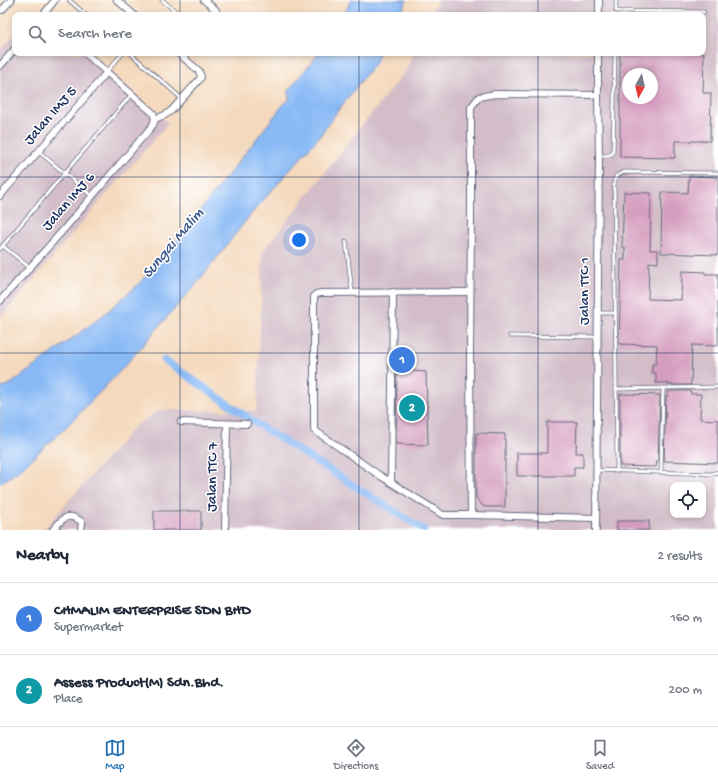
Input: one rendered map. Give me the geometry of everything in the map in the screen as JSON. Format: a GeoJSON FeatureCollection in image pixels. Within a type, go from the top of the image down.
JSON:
{"type":"FeatureCollection","features":[{"type":"Feature","properties":{"kind":"street"},"geometry":{"type":"LineString","coordinates":[[0,10],[2,10],[11,0]]}},
{"type":"Feature","properties":{"kind":"street"},"geometry":{"type":"LineString","coordinates":[[45,12],[55,0]]}},
{"type":"Feature","properties":{"kind":"street"},"geometry":{"type":"LineString","coordinates":[[117,0],[131,12]]}},
{"type":"Feature","properties":{"kind":"street"},"geometry":{"type":"LineString","coordinates":[[204,0],[216,10],[216,12]]}},
{"type":"Feature","properties":{"kind":"street"},"geometry":{"type":"LineString","coordinates":[[599,0],[599,12]]}},
{"type":"Feature","properties":{"kind":"street"},"geometry":{"type":"LineString","coordinates":[[0,66],[12,52]]}},
{"type":"Feature","properties":{"kind":"street"},"geometry":{"type":"LineString","coordinates":[[88,56],[154,113],[155,119],[171,111],[201,77],[199,71],[182,56]]}},
{"type":"Feature","properties":{"kind":"street","name":"Jalan TTC 1"},"geometry":{"type":"LineString","coordinates":[[596,530],[599,156],[598,56]]}},
{"type":"Feature","properties":{"kind":"street","name":"Jalan IMJ 5"},"geometry":{"type":"LineString","coordinates":[[0,196],[107,72]]}},
{"type":"Feature","properties":{"kind":"street"},"geometry":{"type":"LineString","coordinates":[[471,515],[471,107],[479,97],[495,94],[598,95]]}},
{"type":"Feature","properties":{"kind":"street","name":"Jalan IMJ 6"},"geometry":{"type":"LineString","coordinates":[[0,301],[153,125],[155,119]]}},
{"type":"Feature","properties":{"kind":"street"},"geometry":{"type":"LineString","coordinates":[[470,292],[352,292],[316,294],[314,297],[314,430],[390,482],[443,515],[596,518]]}},
{"type":"Feature","properties":{"kind":"street"},"geometry":{"type":"LineString","coordinates":[[390,482],[393,292]]}},
{"type":"Feature","properties":{"kind":"street"},"geometry":{"type":"LineString","coordinates":[[181,422],[247,424]]}},
{"type":"Feature","properties":{"kind":"street","name":"Jalan TTC 7"},"geometry":{"type":"LineString","coordinates":[[225,530],[227,424]]}},
{"type":"Feature","properties":{"kind":"street"},"geometry":{"type":"LineString","coordinates":[[53,530],[62,518],[67,517],[77,519],[82,522],[82,530]]}},
{"type":"Feature","properties":{"kind":"lane"},"geometry":{"type":"LineString","coordinates":[[69,0],[83,12]]}},
{"type":"Feature","properties":{"kind":"lane"},"geometry":{"type":"LineString","coordinates":[[162,0],[176,12]]}},
{"type":"Feature","properties":{"kind":"lane"},"geometry":{"type":"LineString","coordinates":[[616,0],[616,12]]}},
{"type":"Feature","properties":{"kind":"lane"},"geometry":{"type":"LineString","coordinates":[[107,72],[120,56]]}},
{"type":"Feature","properties":{"kind":"lane"},"geometry":{"type":"LineString","coordinates":[[133,56],[182,99]]}},
{"type":"Feature","properties":{"kind":"lane"},"geometry":{"type":"LineString","coordinates":[[599,156],[609,156],[613,153],[615,56]]}},
{"type":"Feature","properties":{"kind":"lane"},"geometry":{"type":"LineString","coordinates":[[0,249],[132,94]]}},
{"type":"Feature","properties":{"kind":"lane"},"geometry":{"type":"LineString","coordinates":[[38,151],[92,196]]}},
{"type":"Feature","properties":{"kind":"lane"},"geometry":{"type":"LineString","coordinates":[[617,471],[614,183],[616,176],[624,172],[718,172]]}},
{"type":"Feature","properties":{"kind":"lane"},"geometry":{"type":"LineString","coordinates":[[346,241],[352,292]]}},
{"type":"Feature","properties":{"kind":"lane"},"geometry":{"type":"LineString","coordinates":[[3,246],[29,267]]}},
{"type":"Feature","properties":{"kind":"lane"},"geometry":{"type":"LineString","coordinates":[[598,313],[615,313]]}},
{"type":"Feature","properties":{"kind":"lane"},"geometry":{"type":"LineString","coordinates":[[510,336],[598,337]]}},
{"type":"Feature","properties":{"kind":"lane"},"geometry":{"type":"LineString","coordinates":[[616,389],[718,387]]}},
{"type":"Feature","properties":{"kind":"lane"},"geometry":{"type":"LineString","coordinates":[[661,472],[663,388]]}},
{"type":"Feature","properties":{"kind":"lane"},"geometry":{"type":"LineString","coordinates":[[596,470],[711,474],[718,472]]}},
{"type":"Feature","properties":{"kind":"shaded area"},"geometry":{"type":"Polygon","coordinates":[[[438,0],[718,0],[718,530],[43,530],[134,427],[160,410],[257,411],[263,251],[406,70],[413,56],[706,56],[706,12],[432,12],[438,0]]]}},
{"type":"Feature","properties":{"kind":"shaded area"},"geometry":{"type":"Polygon","coordinates":[[[12,37],[12,56],[92,56],[168,123],[0,318],[0,51],[12,37]]]}},
{"type":"Feature","properties":{"kind":"water"},"geometry":{"type":"Polygon","coordinates":[[[351,0],[407,0],[401,12],[345,12],[351,0]]]}},
{"type":"Feature","properties":{"kind":"water","name":"Sungai Malim"},"geometry":{"type":"Polygon","coordinates":[[[317,56],[378,56],[377,60],[319,137],[251,214],[197,283],[122,369],[62,431],[17,472],[0,483],[0,389],[12,383],[101,317],[139,284],[189,225],[283,105],[289,100],[289,90],[317,56]]]}},
{"type":"Feature","properties":{"kind":"building"},"geometry":{"type":"Polygon","coordinates":[[[620,56],[704,56],[703,93],[711,93],[710,141],[675,141],[675,158],[620,157],[620,56]]]}},
{"type":"Feature","properties":{"kind":"building"},"geometry":{"type":"Polygon","coordinates":[[[689,176],[718,177],[718,255],[661,253],[662,192],[688,193],[689,176]]]}},
{"type":"Feature","properties":{"kind":"building"},"geometry":{"type":"Polygon","coordinates":[[[624,192],[651,193],[650,250],[658,250],[658,263],[649,262],[648,299],[681,300],[682,271],[718,274],[718,346],[692,345],[691,385],[668,385],[668,383],[656,383],[656,373],[652,373],[652,364],[656,364],[657,345],[619,344],[621,260],[625,260],[625,247],[622,247],[624,192]]]}},
{"type":"Feature","properties":{"kind":"building"},"geometry":{"type":"Polygon","coordinates":[[[397,370],[426,372],[428,445],[396,444],[397,370]]]}},
{"type":"Feature","properties":{"kind":"building"},"geometry":{"type":"Polygon","coordinates":[[[668,391],[691,391],[691,394],[701,394],[700,419],[718,420],[718,463],[664,461],[666,396],[668,396],[668,391]]]}},
{"type":"Feature","properties":{"kind":"building"},"geometry":{"type":"Polygon","coordinates":[[[620,394],[660,395],[658,461],[656,467],[620,466],[620,394]]]}},
{"type":"Feature","properties":{"kind":"building"},"geometry":{"type":"Polygon","coordinates":[[[547,422],[577,422],[576,453],[583,453],[583,467],[574,467],[574,476],[517,476],[517,453],[547,453],[547,422]]]}},
{"type":"Feature","properties":{"kind":"building"},"geometry":{"type":"Polygon","coordinates":[[[476,433],[505,434],[505,507],[484,507],[476,498],[476,433]]]}},
{"type":"Feature","properties":{"kind":"building"},"geometry":{"type":"Polygon","coordinates":[[[154,511],[201,511],[201,530],[154,530],[154,511]]]}},
{"type":"Feature","properties":{"kind":"building"},"geometry":{"type":"Polygon","coordinates":[[[617,521],[649,521],[649,530],[617,530],[617,521]]]}},
{"type":"Feature","properties":{"kind":"waterway"},"geometry":{"type":"LineString","coordinates":[[164,360],[265,429],[424,530]]}},
{"type":"Feature","properties":{"kind":"place","name":"CHMALIM ENTERPRISE SDN BHD"},"geometry":{"type":"Point","coordinates":[402,360]}},
{"type":"Feature","properties":{"kind":"place","name":"Assess Product(M) Sdn.Bhd."},"geometry":{"type":"Point","coordinates":[412,408]}}]}
